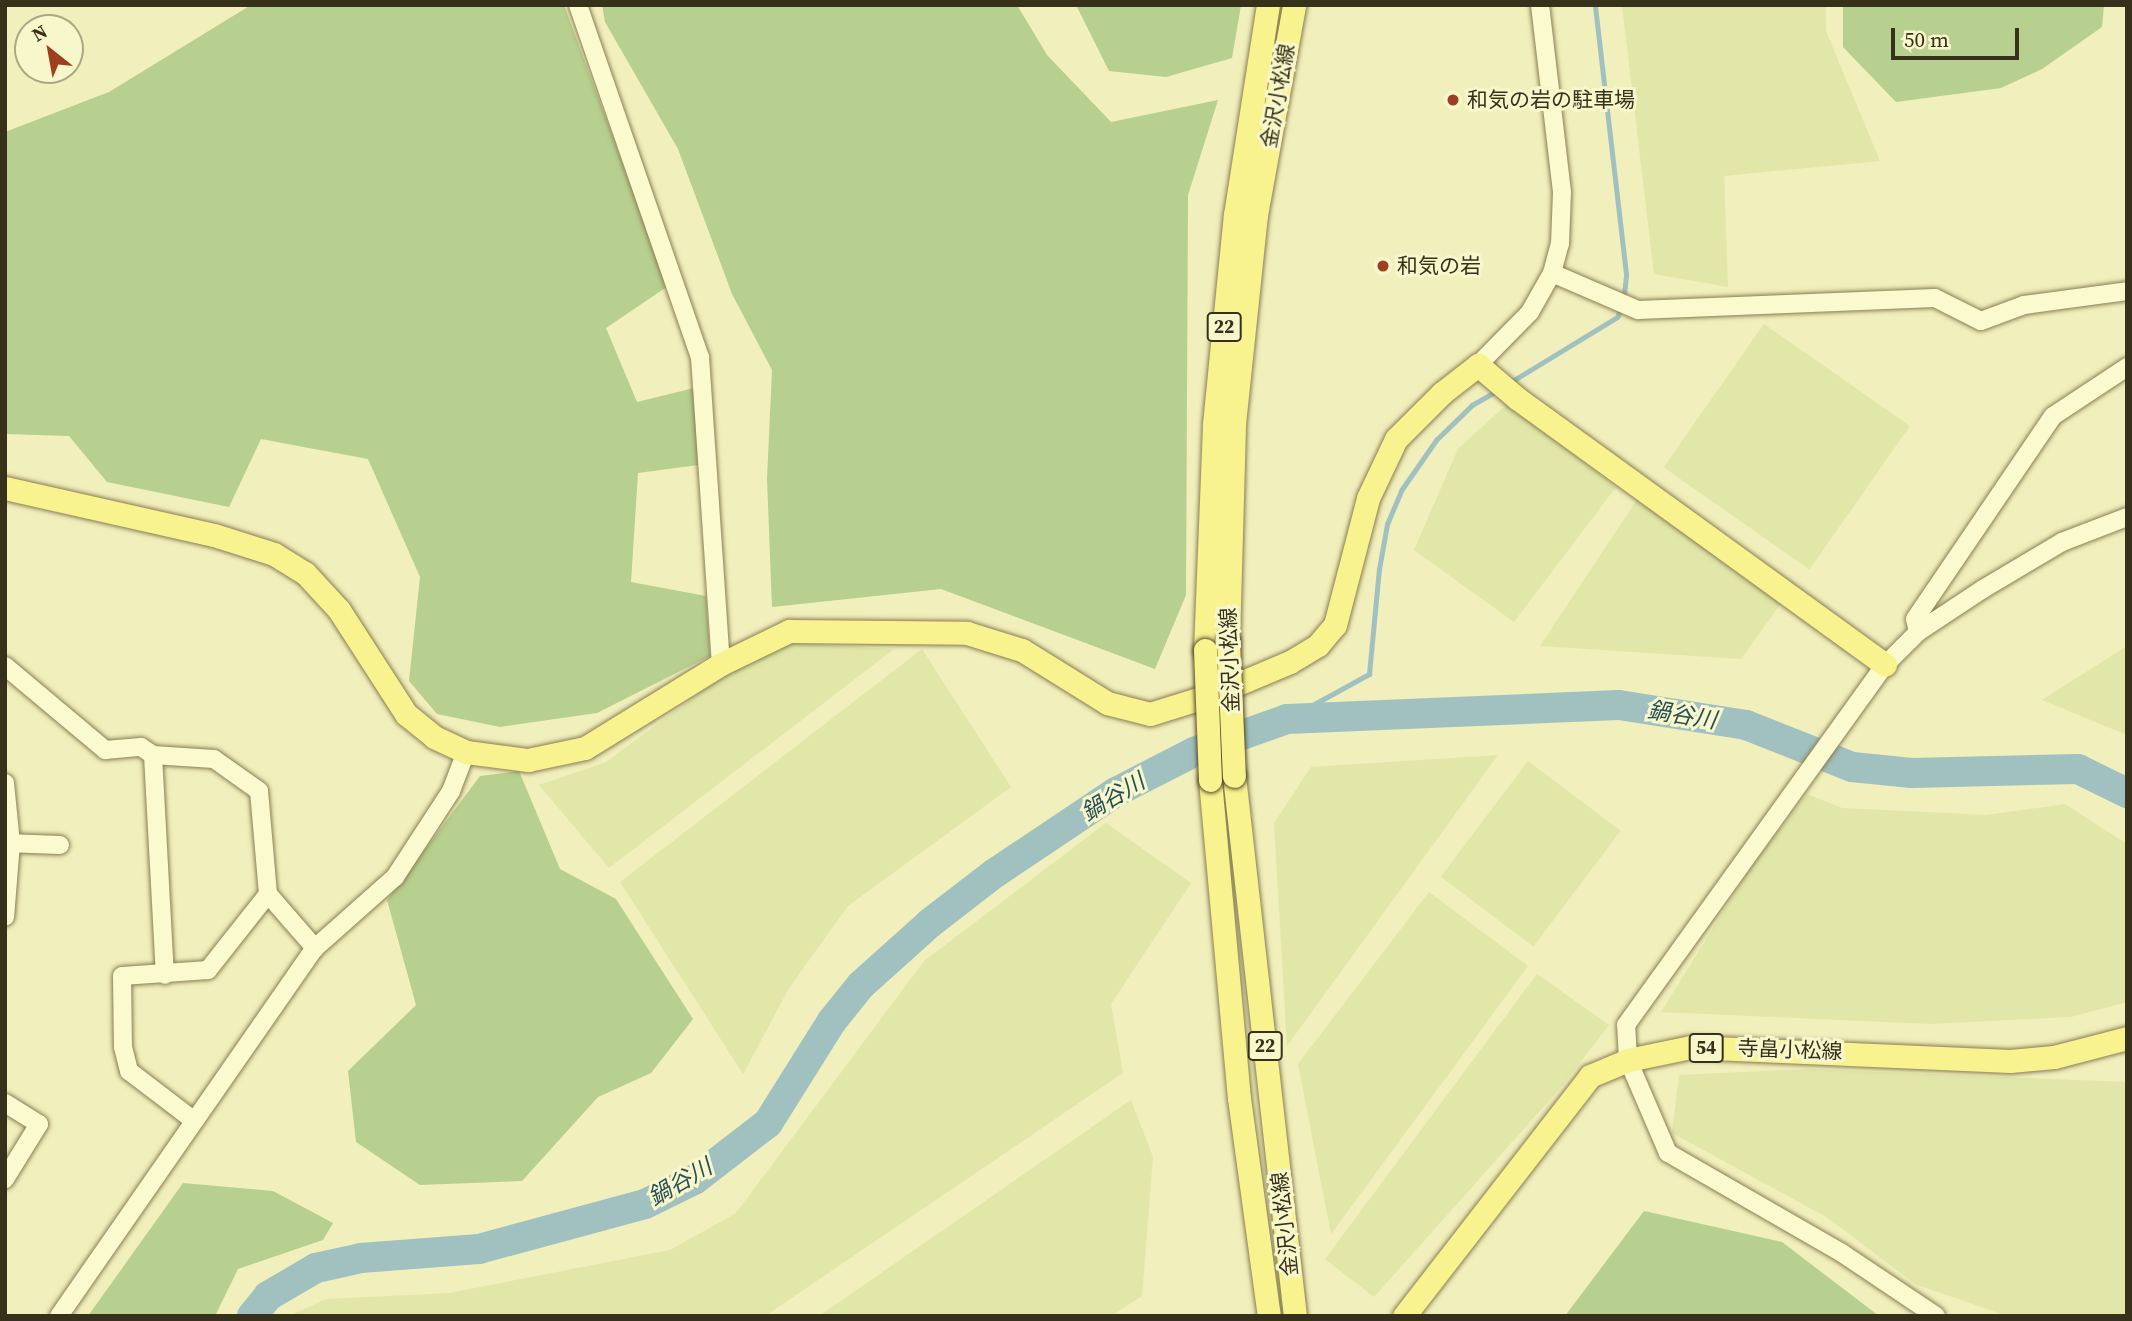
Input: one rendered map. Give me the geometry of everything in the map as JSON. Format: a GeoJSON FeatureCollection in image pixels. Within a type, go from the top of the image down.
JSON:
{"type":"FeatureCollection","features":[{"type":"Feature","properties":{"kind":"main road","name":"金沢小松線"},"geometry":{"type":"LineString","coordinates":[[1268,5],[1235,215],[1214,424],[1205,650],[1210,780],[1239,1098],[1269,1316]]}},
{"type":"Feature","properties":{"kind":"main road","name":"金沢小松線"},"geometry":{"type":"LineString","coordinates":[[1294,5],[1255,228],[1234,424],[1228,641],[1234,776],[1295,1316]]}},
{"type":"Feature","properties":{"kind":"main road"},"geometry":{"type":"LineString","coordinates":[[5,488],[214,535],[274,554],[305,573],[339,610],[406,714],[434,737],[466,752],[528,760],[585,748],[721,664],[789,631],[967,633],[1022,650],[1107,703],[1150,713],[1214,694],[1290,662],[1318,645],[1335,625],[1368,498],[1396,439],[1442,393],[1483,370],[1517,400],[1885,665]]}},
{"type":"Feature","properties":{"kind":"main road","name":"寺畠小松線"},"geometry":{"type":"LineString","coordinates":[[1404,1316],[1590,1076],[1628,1060],[1691,1047],[2010,1061],[2054,1058],[2127,1038]]}},
{"type":"Feature","properties":{"kind":"street"},"geometry":{"type":"LineString","coordinates":[[578,5],[700,356],[721,664]]}},
{"type":"Feature","properties":{"kind":"street"},"geometry":{"type":"LineString","coordinates":[[1483,370],[1530,312],[1552,273],[1560,244],[1562,192],[1540,5]]}},
{"type":"Feature","properties":{"kind":"street"},"geometry":{"type":"LineString","coordinates":[[1552,273],[1638,310],[1935,298],[1981,321],[2024,306],[2127,291]]}},
{"type":"Feature","properties":{"kind":"street"},"geometry":{"type":"LineString","coordinates":[[1918,632],[1915,620],[2053,416],[2127,367]]}},
{"type":"Feature","properties":{"kind":"street"},"geometry":{"type":"LineString","coordinates":[[1936,1316],[1842,1253],[1668,1153],[1628,1060],[1626,1025],[1791,790],[1885,665],[1918,632],[2062,542],[2127,517]]}},
{"type":"Feature","properties":{"kind":"street"},"geometry":{"type":"LineString","coordinates":[[5,666],[105,750],[141,747],[153,755],[214,759],[259,791],[268,894],[315,948]]}},
{"type":"Feature","properties":{"kind":"street"},"geometry":{"type":"LineString","coordinates":[[59,1316],[315,948],[395,877],[451,791],[466,752]]}},
{"type":"Feature","properties":{"kind":"street"},"geometry":{"type":"LineString","coordinates":[[153,755],[165,975]]}},
{"type":"Feature","properties":{"kind":"street"},"geometry":{"type":"LineString","coordinates":[[5,783],[8,843],[5,917]]}},
{"type":"Feature","properties":{"kind":"street"},"geometry":{"type":"LineString","coordinates":[[8,843],[60,845]]}},
{"type":"Feature","properties":{"kind":"street"},"geometry":{"type":"LineString","coordinates":[[193,1120],[129,1071],[123,1047],[122,976],[208,970],[268,894]]}},
{"type":"Feature","properties":{"kind":"street"},"geometry":{"type":"LineString","coordinates":[[5,1103],[39,1124],[5,1179]]}},
{"type":"Feature","properties":{"kind":"green space"},"geometry":{"type":"Polygon","coordinates":[[[251,5],[564,5],[668,286],[606,328],[637,402],[694,388],[698,465],[638,473],[631,582],[706,596],[710,656],[597,713],[500,727],[437,714],[409,681],[420,577],[368,459],[261,439],[229,507],[107,482],[69,436],[5,434],[5,132],[109,92],[251,5]]]}},
{"type":"Feature","properties":{"kind":"green space"},"geometry":{"type":"Polygon","coordinates":[[[602,5],[1017,5],[1047,55],[1111,122],[1218,100],[1188,195],[1186,595],[1155,669],[941,589],[772,607],[767,479],[772,370],[732,294],[678,149],[605,22],[602,5]]]}},
{"type":"Feature","properties":{"kind":"green space"},"geometry":{"type":"Polygon","coordinates":[[[1076,5],[1241,5],[1232,58],[1166,77],[1109,71],[1076,5]]]}},
{"type":"Feature","properties":{"kind":"green space"},"geometry":{"type":"Polygon","coordinates":[[[1622,5],[1826,5],[1826,31],[1880,161],[1724,176],[1728,287],[1654,274],[1622,5]]]}},
{"type":"Feature","properties":{"kind":"green space"},"geometry":{"type":"Polygon","coordinates":[[[1843,5],[2104,5],[2102,27],[2042,69],[2001,88],[1896,102],[1843,47],[1843,5]]]}},
{"type":"Feature","properties":{"kind":"green space"},"geometry":{"type":"Polygon","coordinates":[[[1764,324],[1910,426],[1809,569],[1664,467],[1764,324]]]}},
{"type":"Feature","properties":{"kind":"green space"},"geometry":{"type":"Polygon","coordinates":[[[1507,404],[1616,487],[1514,622],[1414,550],[1458,449],[1507,404]]]}},
{"type":"Feature","properties":{"kind":"green space"},"geometry":{"type":"Polygon","coordinates":[[[1638,498],[1782,602],[1741,659],[1540,646],[1638,498]]]}},
{"type":"Feature","properties":{"kind":"green space"},"geometry":{"type":"Polygon","coordinates":[[[787,643],[894,649],[609,868],[539,785],[606,762],[731,670],[787,643]]]}},
{"type":"Feature","properties":{"kind":"green space"},"geometry":{"type":"Polygon","coordinates":[[[2127,646],[2127,735],[2042,700],[2127,646]]]}},
{"type":"Feature","properties":{"kind":"green space"},"geometry":{"type":"Polygon","coordinates":[[[922,649],[1011,787],[848,906],[789,988],[743,1074],[620,882],[922,649]]]}},
{"type":"Feature","properties":{"kind":"green space"},"geometry":{"type":"Polygon","coordinates":[[[1498,755],[1287,1046],[1274,823],[1311,767],[1498,755]]]}},
{"type":"Feature","properties":{"kind":"green space"},"geometry":{"type":"Polygon","coordinates":[[[1528,761],[1621,831],[1533,947],[1441,877],[1528,761]]]}},
{"type":"Feature","properties":{"kind":"green space"},"geometry":{"type":"Polygon","coordinates":[[[519,771],[560,869],[616,899],[693,1019],[651,1073],[598,1097],[522,1181],[420,1185],[356,1142],[348,1071],[416,1005],[387,900],[480,776],[519,771]]]}},
{"type":"Feature","properties":{"kind":"green space"},"geometry":{"type":"Polygon","coordinates":[[[1807,794],[1842,808],[1987,815],[2065,804],[2127,844],[2127,1002],[2071,1017],[1930,1024],[1661,1012],[1750,868],[1807,794]]]}},
{"type":"Feature","properties":{"kind":"green space"},"geometry":{"type":"Polygon","coordinates":[[[1106,823],[1191,883],[1111,1004],[1123,1073],[765,1316],[289,1316],[326,1299],[449,1293],[670,1250],[736,1213],[924,961],[1106,823]]]}},
{"type":"Feature","properties":{"kind":"green space"},"geometry":{"type":"Polygon","coordinates":[[[1429,892],[1528,966],[1331,1234],[1298,1064],[1429,892]]]}},
{"type":"Feature","properties":{"kind":"green space"},"geometry":{"type":"Polygon","coordinates":[[[1537,974],[1609,1025],[1562,1086],[1374,1297],[1325,1259],[1537,974]]]}},
{"type":"Feature","properties":{"kind":"green space"},"geometry":{"type":"Polygon","coordinates":[[[1808,1069],[2127,1082],[2127,1316],[2007,1316],[1915,1284],[1828,1218],[1672,1133],[1679,1075],[1808,1069]]]}},
{"type":"Feature","properties":{"kind":"green space"},"geometry":{"type":"Polygon","coordinates":[[[1131,1100],[1153,1157],[1142,1296],[1111,1316],[819,1316],[1131,1100]]]}},
{"type":"Feature","properties":{"kind":"green space"},"geometry":{"type":"Polygon","coordinates":[[[183,1183],[273,1191],[333,1223],[323,1240],[238,1269],[215,1316],[88,1316],[183,1183]]]}},
{"type":"Feature","properties":{"kind":"green space"},"geometry":{"type":"Polygon","coordinates":[[[1644,1211],[1782,1242],[1879,1316],[1565,1316],[1644,1211]]]}},
{"type":"Feature","properties":{"kind":"waterway"},"geometry":{"type":"LineString","coordinates":[[1509,383],[1617,317],[1623,304],[1626,274],[1595,5]]}},
{"type":"Feature","properties":{"kind":"waterway"},"geometry":{"type":"LineString","coordinates":[[1287,719],[1369,674],[1379,569],[1387,524],[1402,489],[1436,440],[1472,405],[1498,390]]}},
{"type":"Feature","properties":{"kind":"waterway","name":"鍋谷川"},"geometry":{"type":"LineString","coordinates":[[252,1316],[268,1296],[316,1268],[361,1258],[479,1249],[645,1204],[694,1180],[768,1123],[832,1021],[861,985],[930,923],[995,873],[1116,792],[1194,752],[1287,719],[1619,705],[1746,725],[1852,767],[1912,773],[2078,769],[2127,793]]}},
{"type":"Feature","properties":{"kind":"place","name":"和気の岩の駐車場"},"geometry":{"type":"Point","coordinates":[1453,100]}},
{"type":"Feature","properties":{"kind":"place","name":"和気の岩"},"geometry":{"type":"Point","coordinates":[1383,266]}}]}
